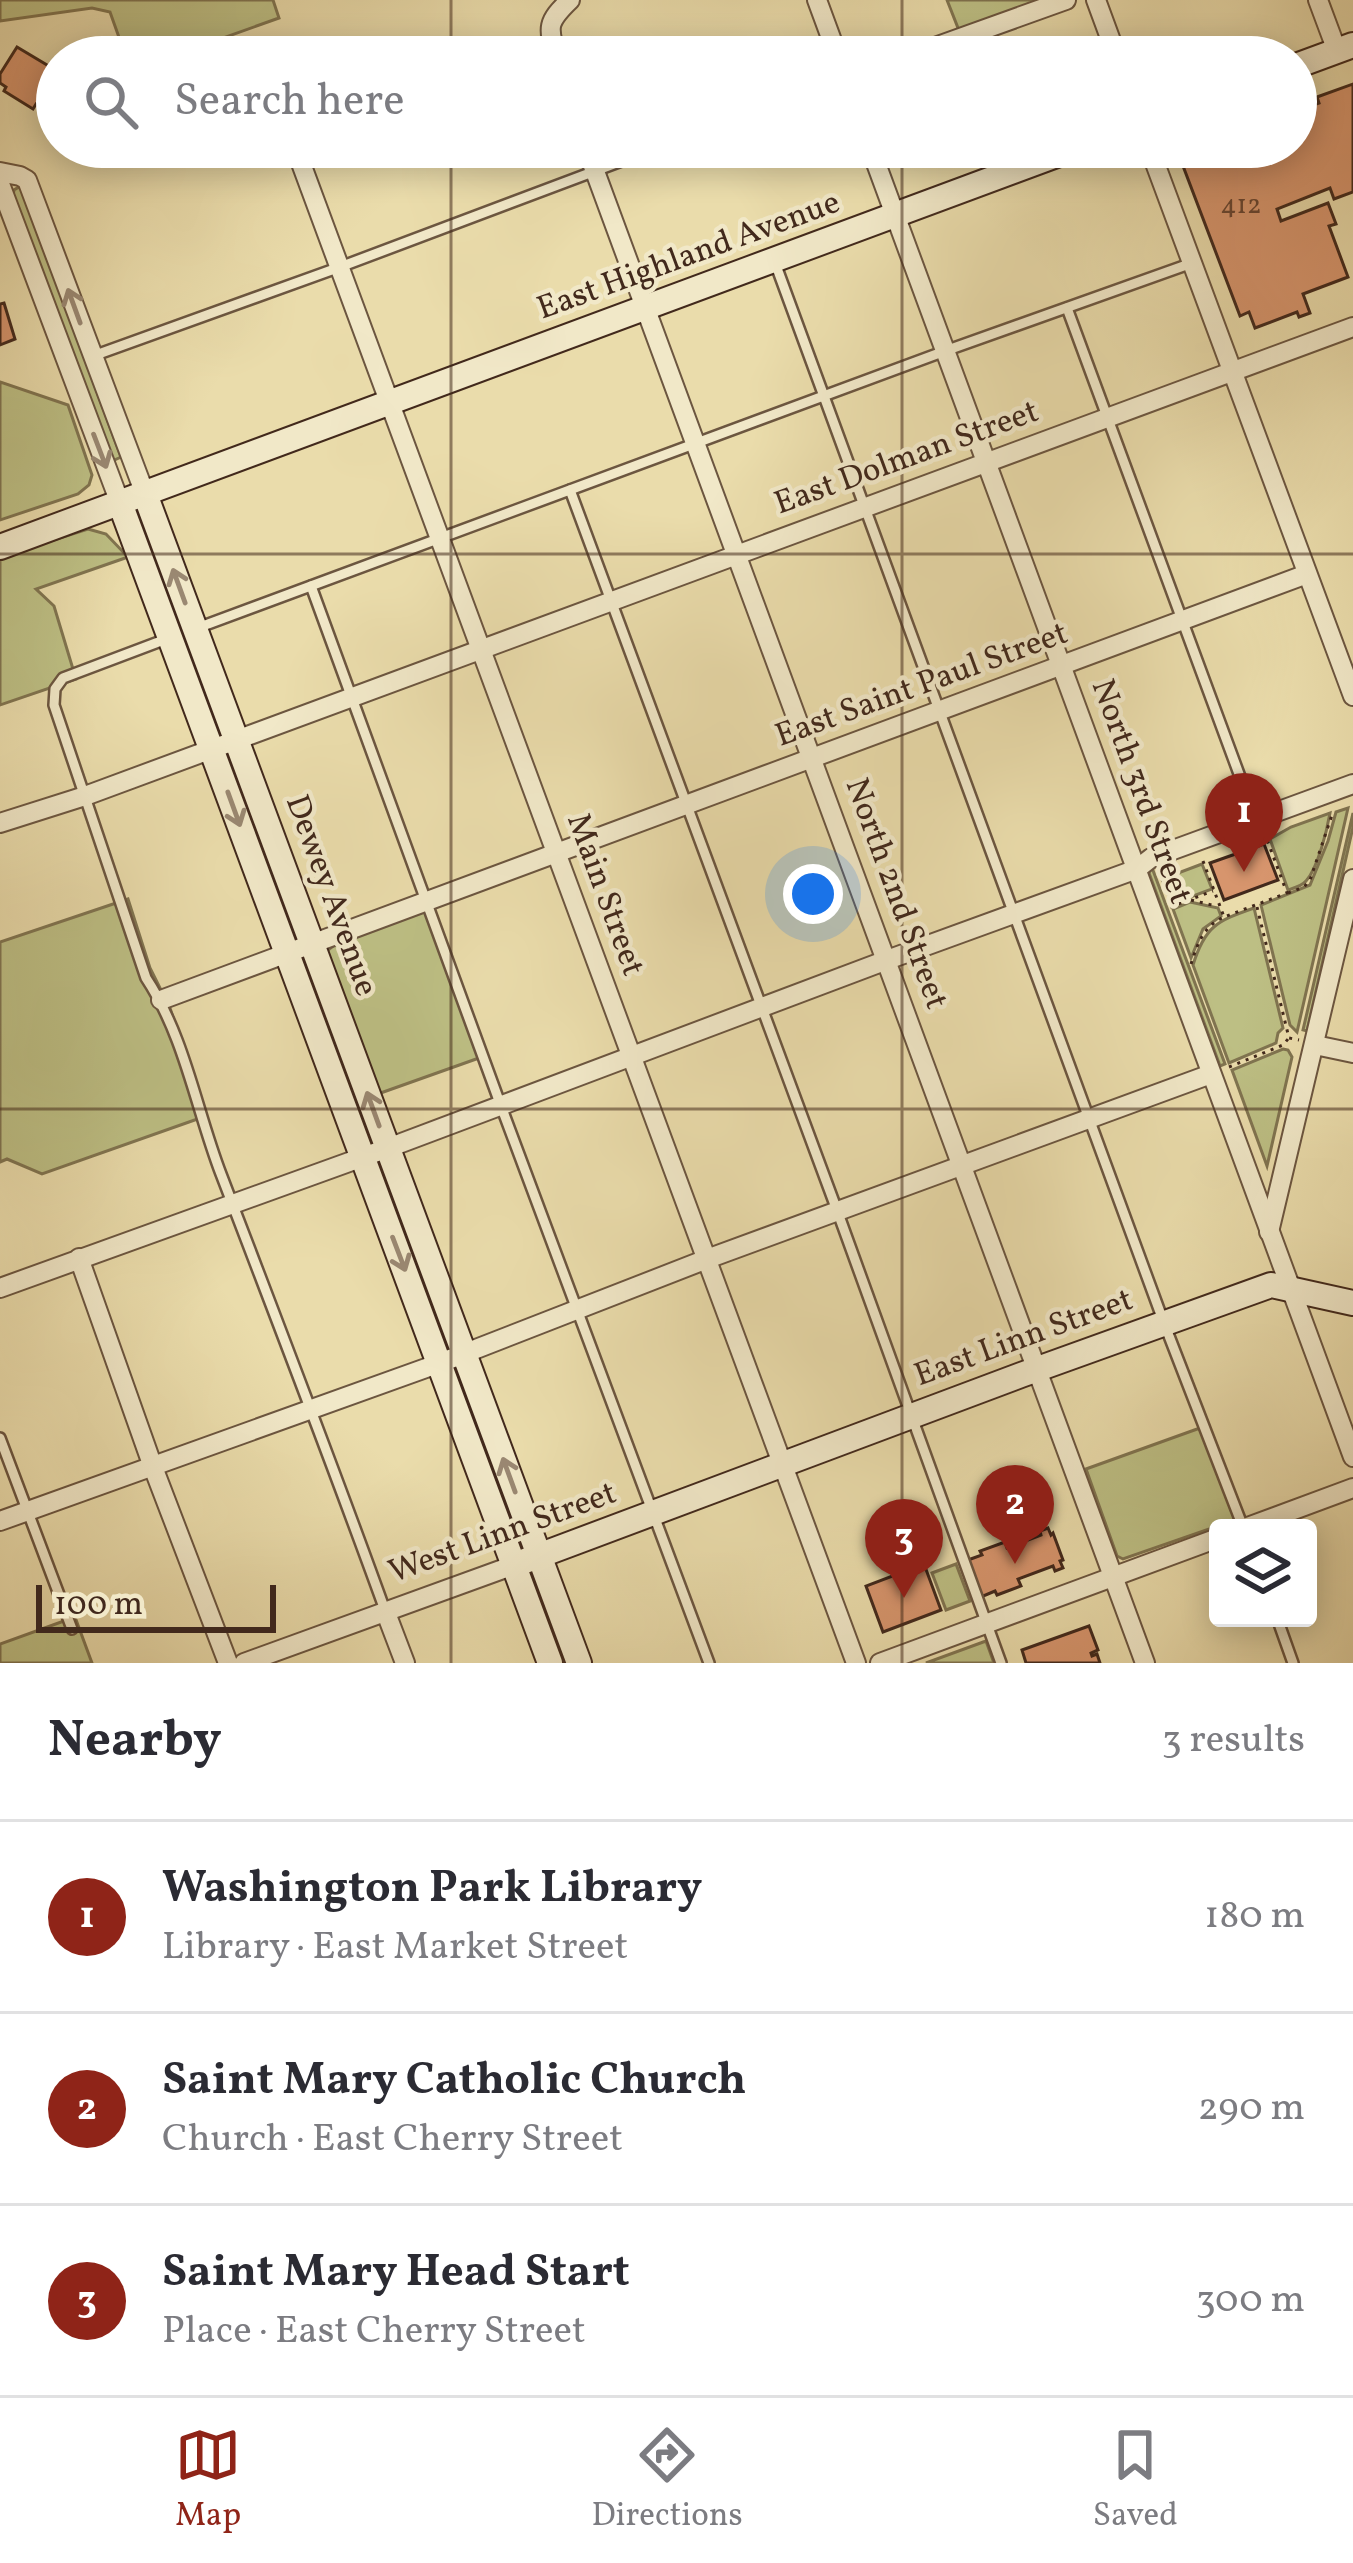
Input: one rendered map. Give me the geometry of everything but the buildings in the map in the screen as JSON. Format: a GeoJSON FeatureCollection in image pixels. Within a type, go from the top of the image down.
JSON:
{"type":"FeatureCollection","features":[{"type":"Feature","properties":{"kind":"street"},"geometry":{"type":"LineString","coordinates":[[550,36],[550,23],[570,0]]}},
{"type":"Feature","properties":{"kind":"street"},"geometry":{"type":"LineString","coordinates":[[817,0],[830,36]]}},
{"type":"Feature","properties":{"kind":"street"},"geometry":{"type":"LineString","coordinates":[[966,36],[1066,0]]}},
{"type":"Feature","properties":{"kind":"street"},"geometry":{"type":"LineString","coordinates":[[1096,0],[1109,36]]}},
{"type":"Feature","properties":{"kind":"street"},"geometry":{"type":"LineString","coordinates":[[1318,0],[1345,48]]}},
{"type":"Feature","properties":{"kind":"street","name":"Main Street"},"geometry":{"type":"LineString","coordinates":[[303,168],[856,1663]]}},
{"type":"Feature","properties":{"kind":"street","name":"North 2nd Street"},"geometry":{"type":"LineString","coordinates":[[593,168],[1145,1663]]}},
{"type":"Feature","properties":{"kind":"street","name":"North 3rd Street"},"geometry":{"type":"LineString","coordinates":[[878,168],[1137,869],[1220,1071],[1269,1232],[1353,1457]]}},
{"type":"Feature","properties":{"kind":"street","name":"East Highland Avenue"},"geometry":{"type":"LineString","coordinates":[[0,547],[1021,168]]}},
{"type":"Feature","properties":{"kind":"street"},"geometry":{"type":"LineString","coordinates":[[1157,168],[1353,696]]}},
{"type":"Feature","properties":{"kind":"street","name":"Dewey Avenue"},"geometry":{"type":"LineString","coordinates":[[0,172],[27,180],[145,494],[183,634]]}},
{"type":"Feature","properties":{"kind":"street","name":"Dewey Avenue"},"geometry":{"type":"LineString","coordinates":[[0,184],[120,503],[183,634],[224,743],[312,943],[388,1148],[452,1358],[526,1561],[550,1663]]}},
{"type":"Feature","properties":{"kind":"street","name":"East Dolman Street"},"geometry":{"type":"LineString","coordinates":[[0,824],[1353,326]]}},
{"type":"Feature","properties":{"kind":"street","name":"East Saint Paul Street"},"geometry":{"type":"LineString","coordinates":[[161,1000],[1307,574]]}},
{"type":"Feature","properties":{"kind":"street","name":"Dewey Avenue"},"geometry":{"type":"LineString","coordinates":[[224,743],[287,952],[363,1157],[452,1358]]}},
{"type":"Feature","properties":{"kind":"street"},"geometry":{"type":"LineString","coordinates":[[0,1288],[632,1058],[1137,869],[1151,858],[1261,828],[1353,784]]}},
{"type":"Feature","properties":{"kind":"street"},"geometry":{"type":"LineString","coordinates":[[1269,1232],[1307,1042],[1353,879]]}},
{"type":"Feature","properties":{"kind":"street"},"geometry":{"type":"LineString","coordinates":[[1307,1042],[1353,1053]]}},
{"type":"Feature","properties":{"kind":"street"},"geometry":{"type":"LineString","coordinates":[[0,1521],[1220,1071]]}},
{"type":"Feature","properties":{"kind":"street"},"geometry":{"type":"LineString","coordinates":[[79,1258],[228,1663]]}},
{"type":"Feature","properties":{"kind":"street","name":"East Linn Street"},"geometry":{"type":"LineString","coordinates":[[783,1464],[1164,1323],[1271,1286],[1289,1288]]}},
{"type":"Feature","properties":{"kind":"street"},"geometry":{"type":"LineString","coordinates":[[1289,1288],[1353,1303]]}},
{"type":"Feature","properties":{"kind":"street","name":"West Linn Street"},"geometry":{"type":"LineString","coordinates":[[244,1663],[783,1464]]}},
{"type":"Feature","properties":{"kind":"street"},"geometry":{"type":"LineString","coordinates":[[1269,1519],[1353,1488]]}},
{"type":"Feature","properties":{"kind":"street"},"geometry":{"type":"LineString","coordinates":[[880,1663],[1209,1541]]}},
{"type":"Feature","properties":{"kind":"street","name":"Dewey Avenue"},"geometry":{"type":"LineString","coordinates":[[526,1561],[578,1663]]}},
{"type":"Feature","properties":{"kind":"street"},"geometry":{"type":"LineString","coordinates":[[386,1612],[405,1663]]}},
{"type":"Feature","properties":{"kind":"lane"},"geometry":{"type":"LineString","coordinates":[[93,356],[602,168]]}},
{"type":"Feature","properties":{"kind":"lane"},"geometry":{"type":"LineString","coordinates":[[774,260],[1164,1323],[1240,1519]]}},
{"type":"Feature","properties":{"kind":"lane"},"geometry":{"type":"LineString","coordinates":[[386,1612],[161,1000],[146,978],[54,705],[55,689],[63,678],[1192,263]]}},
{"type":"Feature","properties":{"kind":"lane"},"geometry":{"type":"LineString","coordinates":[[1066,308],[1261,828]]}},
{"type":"Feature","properties":{"kind":"lane"},"geometry":{"type":"LineString","coordinates":[[570,490],[1001,1663]]}},
{"type":"Feature","properties":{"kind":"lane"},"geometry":{"type":"LineString","coordinates":[[311,586],[709,1663]]}},
{"type":"Feature","properties":{"kind":"lane"},"geometry":{"type":"LineString","coordinates":[[0,1438],[73,1629]]}},
{"type":"Feature","properties":{"kind":"lane"},"geometry":{"type":"LineString","coordinates":[[1280,1627],[1293,1663]]}},
{"type":"Feature","properties":{"kind":"path"},"geometry":{"type":"LineString","coordinates":[[1191,964],[1201,937],[1213,922],[1304,887],[1334,809]]}},
{"type":"Feature","properties":{"kind":"path"},"geometry":{"type":"LineString","coordinates":[[1261,828],[1287,893]]}},
{"type":"Feature","properties":{"kind":"path"},"geometry":{"type":"LineString","coordinates":[[1203,861],[1224,917]]}},
{"type":"Feature","properties":{"kind":"path"},"geometry":{"type":"LineString","coordinates":[[1170,907],[1214,890]]}},
{"type":"Feature","properties":{"kind":"path"},"geometry":{"type":"LineString","coordinates":[[1189,900],[1220,907]]}},
{"type":"Feature","properties":{"kind":"path"},"geometry":{"type":"LineString","coordinates":[[1256,905],[1289,1038]]}},
{"type":"Feature","properties":{"kind":"path"},"geometry":{"type":"LineString","coordinates":[[1220,1071],[1289,1038]]}},
{"type":"Feature","properties":{"kind":"path"},"geometry":{"type":"LineString","coordinates":[[1289,1038],[1307,1042]]}},
{"type":"Feature","properties":{"kind":"green space"},"geometry":{"type":"Polygon","coordinates":[[[0,0],[273,0],[279,18],[229,36],[119,36],[110,12],[92,8],[0,21],[0,0]]]}},
{"type":"Feature","properties":{"kind":"green space"},"geometry":{"type":"Polygon","coordinates":[[[947,0],[1050,0],[960,33],[947,0]]]}},
{"type":"Feature","properties":{"kind":"green space"},"geometry":{"type":"Polygon","coordinates":[[[19,187],[121,457],[110,462],[13,196],[19,187]]]}},
{"type":"Feature","properties":{"kind":"green space"},"geometry":{"type":"Polygon","coordinates":[[[0,382],[68,405],[92,475],[78,494],[0,520],[0,382]]]}},
{"type":"Feature","properties":{"kind":"green space"},"geometry":{"type":"Polygon","coordinates":[[[88,529],[106,534],[128,557],[36,589],[54,606],[76,679],[0,705],[0,557],[88,529]]]}},
{"type":"Feature","properties":{"kind":"green space"},"geometry":{"type":"Polygon","coordinates":[[[1348,808],[1297,1032],[1290,1025],[1261,905],[1310,885],[1336,812],[1348,808]]]}},
{"type":"Feature","properties":{"kind":"green space"},"geometry":{"type":"Polygon","coordinates":[[[1330,813],[1310,875],[1288,890],[1270,839],[1330,813]]]}},
{"type":"Feature","properties":{"kind":"green space"},"geometry":{"type":"Polygon","coordinates":[[[1353,813],[1353,827],[1307,1031],[1303,1030],[1353,813]]]}},
{"type":"Feature","properties":{"kind":"green space"},"geometry":{"type":"Polygon","coordinates":[[[1202,864],[1212,889],[1172,904],[1162,879],[1202,864]]]}},
{"type":"Feature","properties":{"kind":"green space"},"geometry":{"type":"Polygon","coordinates":[[[1151,865],[1225,1064],[1220,1066],[1149,873],[1151,865]]]}},
{"type":"Feature","properties":{"kind":"green space"},"geometry":{"type":"Polygon","coordinates":[[[128,899],[206,1116],[42,1174],[7,1159],[0,1162],[0,942],[128,899]]]}},
{"type":"Feature","properties":{"kind":"green space"},"geometry":{"type":"Polygon","coordinates":[[[1190,902],[1218,908],[1221,916],[1203,929],[1191,958],[1173,909],[1190,902]]]}},
{"type":"Feature","properties":{"kind":"green space"},"geometry":{"type":"Polygon","coordinates":[[[1254,908],[1283,1028],[1276,1043],[1229,1063],[1193,965],[1202,941],[1214,927],[1254,908]]]}},
{"type":"Feature","properties":{"kind":"green space"},"geometry":{"type":"Polygon","coordinates":[[[426,910],[479,1058],[375,1095],[326,959],[328,950],[426,910]]]}},
{"type":"Feature","properties":{"kind":"green space"},"geometry":{"type":"Polygon","coordinates":[[[1283,1049],[1292,1057],[1267,1166],[1232,1070],[1283,1049]]]}},
{"type":"Feature","properties":{"kind":"green space"},"geometry":{"type":"Polygon","coordinates":[[[1200,1428],[1235,1519],[1209,1519],[1209,1529],[1123,1559],[1117,1556],[1086,1469],[1200,1428]]]}},
{"type":"Feature","properties":{"kind":"green space"},"geometry":{"type":"Polygon","coordinates":[[[956,1564],[970,1601],[946,1610],[932,1573],[956,1564]]]}},
{"type":"Feature","properties":{"kind":"green space"},"geometry":{"type":"Polygon","coordinates":[[[75,1617],[92,1663],[0,1663],[0,1644],[75,1617]]]}},
{"type":"Feature","properties":{"kind":"green space"},"geometry":{"type":"Polygon","coordinates":[[[986,1641],[994,1663],[926,1663],[986,1641]]]}},
{"type":"Feature","properties":{"kind":"place","name":"Washington Park Library"},"geometry":{"type":"Point","coordinates":[1244,872]}},
{"type":"Feature","properties":{"kind":"place","name":"Saint Mary Catholic Church"},"geometry":{"type":"Point","coordinates":[1015,1564]}},
{"type":"Feature","properties":{"kind":"place","name":"Saint Mary Head Start"},"geometry":{"type":"Point","coordinates":[904,1598]}}]}
